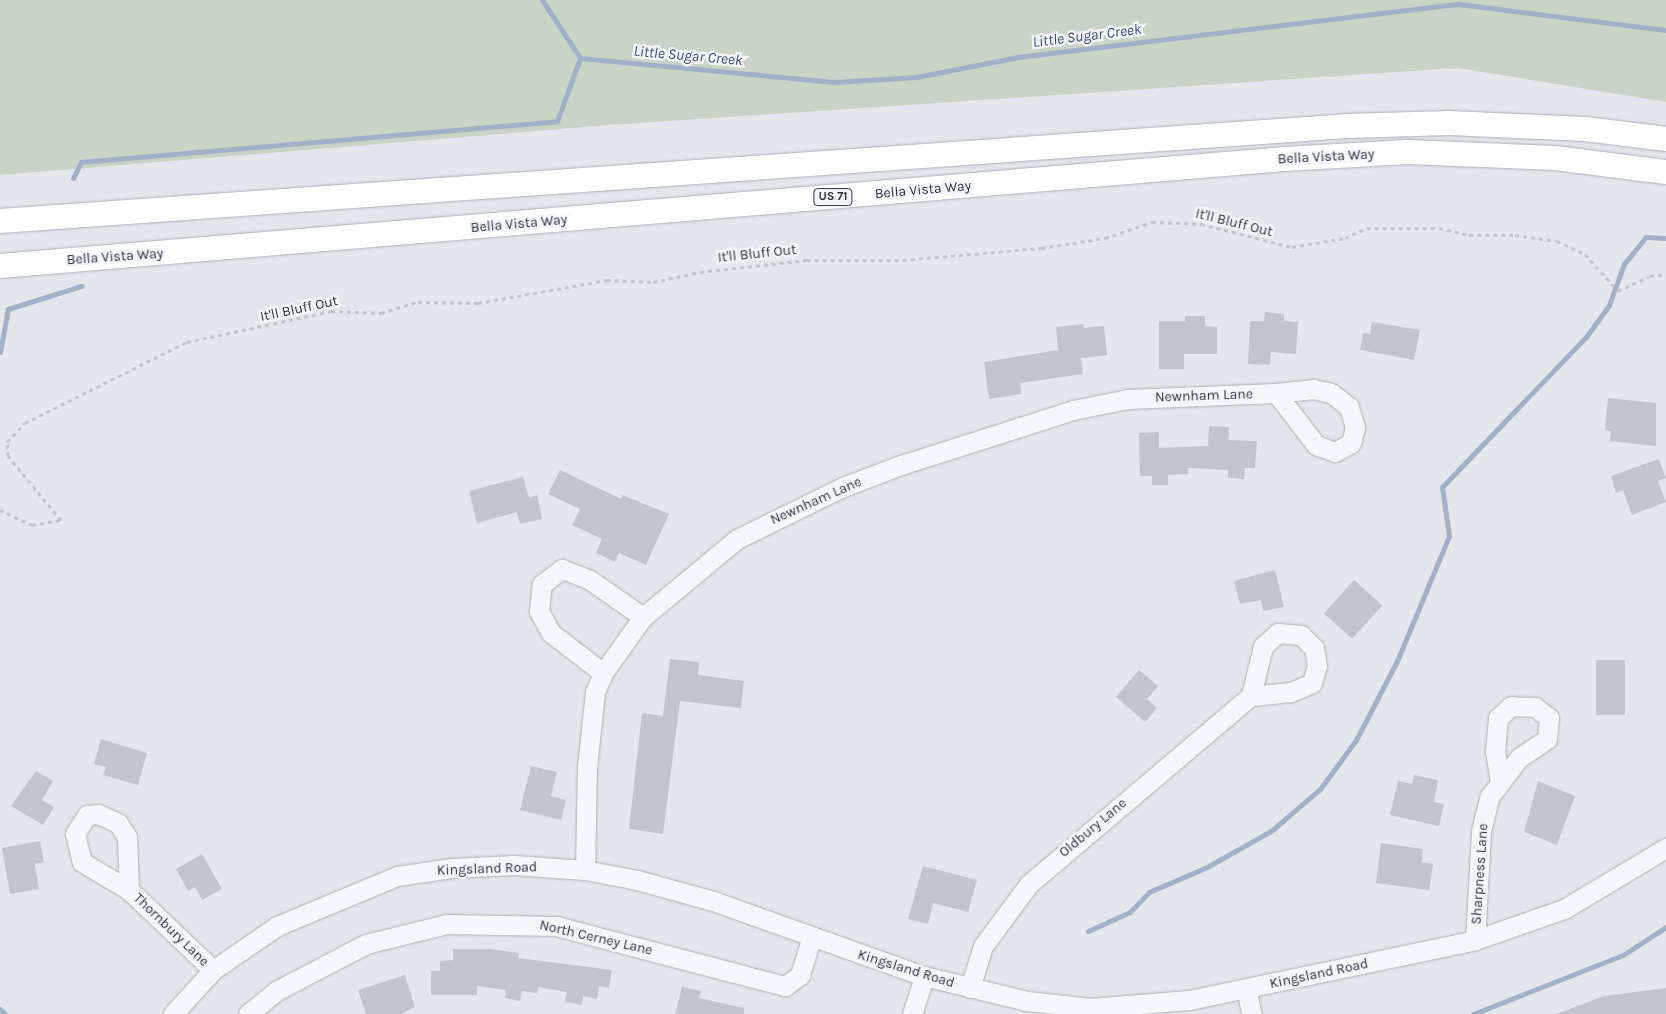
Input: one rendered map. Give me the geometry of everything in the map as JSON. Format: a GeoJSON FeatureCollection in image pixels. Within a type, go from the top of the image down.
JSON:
{"type":"FeatureCollection","features":[{"type":"Feature","properties":{"kind":"main road","name":"Bella Vista Way"},"geometry":{"type":"LineString","coordinates":[[0,221],[1347,126],[1449,123],[1585,129],[1666,139]]}},
{"type":"Feature","properties":{"kind":"main road","name":"Bella Vista Way"},"geometry":{"type":"LineString","coordinates":[[0,266],[1294,158],[1408,152],[1555,158],[1666,172]]}},
{"type":"Feature","properties":{"kind":"street","name":"Newnham Lane"},"geometry":{"type":"LineString","coordinates":[[585,870],[587,767],[595,692],[603,673],[643,617],[737,539],[842,487],[901,465],[1091,406],[1128,399],[1276,393]]}},
{"type":"Feature","properties":{"kind":"street"},"geometry":{"type":"LineString","coordinates":[[603,673],[551,632],[539,611],[542,584],[562,569],[590,580],[643,617]]}},
{"type":"Feature","properties":{"kind":"street","name":"Oldbury Lane"},"geometry":{"type":"LineString","coordinates":[[970,988],[983,946],[1029,884],[1251,696]]}},
{"type":"Feature","properties":{"kind":"street","name":"Sharpness Lane"},"geometry":{"type":"LineString","coordinates":[[1476,940],[1481,831],[1490,796],[1500,783]]}},
{"type":"Feature","properties":{"kind":"street","name":"Kingsland Road"},"geometry":{"type":"LineString","coordinates":[[173,1014],[212,970],[277,926],[397,876],[514,865],[585,870],[713,902],[811,938],[924,976],[1027,1001],[1106,1011],[1189,1000],[1476,940],[1564,909],[1666,848]]}},
{"type":"Feature","properties":{"kind":"street","name":"Thornbury Lane"},"geometry":{"type":"LineString","coordinates":[[129,890],[212,970]]}},
{"type":"Feature","properties":{"kind":"street","name":"North Cerney Lane"},"geometry":{"type":"LineString","coordinates":[[248,1014],[276,991],[366,944],[446,924],[556,926],[784,986],[800,975],[811,938]]}},
{"type":"Feature","properties":{"kind":"street"},"geometry":{"type":"LineString","coordinates":[[912,1014],[924,976]]}},
{"type":"Feature","properties":{"kind":"street"},"geometry":{"type":"LineString","coordinates":[[1246,989],[1252,1014]]}},
{"type":"Feature","properties":{"kind":"path","name":"It'll Bluff Out"},"geometry":{"type":"LineString","coordinates":[[0,510],[32,525],[61,520],[8,456],[7,442],[25,423],[187,342],[331,310],[382,313],[418,302],[478,303],[607,280],[653,282],[700,272],[807,260],[903,260],[1042,248],[1105,238],[1152,222],[1195,222],[1292,247],[1344,238],[1366,228],[1439,228],[1470,236],[1515,235],[1557,241],[1585,254],[1618,291],[1650,276],[1666,274]]}},
{"type":"Feature","properties":{"kind":"green space"},"geometry":{"type":"Polygon","coordinates":[[[0,0],[1666,0],[1666,102],[1458,68],[609,125],[0,175],[0,0]]]}},
{"type":"Feature","properties":{"kind":"building"},"geometry":{"type":"Polygon","coordinates":[[[1265,312],[1284,314],[1284,321],[1298,322],[1296,354],[1271,352],[1270,365],[1248,364],[1250,321],[1264,321],[1265,312]]]}},
{"type":"Feature","properties":{"kind":"building"},"geometry":{"type":"Polygon","coordinates":[[[1185,316],[1205,316],[1205,326],[1217,327],[1217,354],[1184,354],[1184,369],[1159,369],[1159,321],[1185,321],[1185,316]]]}},
{"type":"Feature","properties":{"kind":"building"},"geometry":{"type":"Polygon","coordinates":[[[1372,322],[1420,330],[1414,360],[1360,350],[1363,333],[1370,334],[1372,322]]]}},
{"type":"Feature","properties":{"kind":"building"},"geometry":{"type":"Polygon","coordinates":[[[1083,324],[1084,328],[1104,326],[1107,355],[1081,358],[1083,374],[1020,383],[1021,394],[989,399],[984,362],[1058,350],[1056,327],[1083,324]]]}},
{"type":"Feature","properties":{"kind":"building"},"geometry":{"type":"Polygon","coordinates":[[[1608,398],[1656,403],[1656,446],[1610,441],[1611,431],[1605,430],[1608,398]]]}},
{"type":"Feature","properties":{"kind":"building"},"geometry":{"type":"Polygon","coordinates":[[[1209,426],[1229,427],[1228,440],[1257,441],[1255,468],[1245,468],[1244,479],[1228,478],[1228,470],[1188,468],[1188,474],[1168,475],[1168,485],[1152,485],[1152,476],[1140,476],[1139,433],[1159,432],[1159,448],[1208,446],[1209,426]]]}},
{"type":"Feature","properties":{"kind":"building"},"geometry":{"type":"Polygon","coordinates":[[[1659,459],[1666,478],[1658,481],[1666,502],[1632,515],[1623,490],[1616,493],[1611,476],[1659,459]]]}},
{"type":"Feature","properties":{"kind":"building"},"geometry":{"type":"Polygon","coordinates":[[[560,470],[621,499],[622,495],[669,514],[646,565],[619,553],[615,562],[596,553],[602,539],[572,525],[580,509],[548,494],[560,470]]]}},
{"type":"Feature","properties":{"kind":"building"},"geometry":{"type":"Polygon","coordinates":[[[523,477],[529,498],[537,495],[542,519],[520,524],[517,512],[477,523],[469,491],[523,477]]]}},
{"type":"Feature","properties":{"kind":"building"},"geometry":{"type":"Polygon","coordinates":[[[1275,570],[1284,607],[1263,611],[1261,600],[1240,604],[1234,581],[1275,570]]]}},
{"type":"Feature","properties":{"kind":"building"},"geometry":{"type":"Polygon","coordinates":[[[1354,580],[1382,605],[1352,639],[1324,613],[1354,580]]]}},
{"type":"Feature","properties":{"kind":"building"},"geometry":{"type":"Polygon","coordinates":[[[670,659],[699,662],[698,675],[744,681],[741,708],[680,701],[663,834],[629,829],[642,713],[663,716],[670,659]]]}},
{"type":"Feature","properties":{"kind":"building"},"geometry":{"type":"Polygon","coordinates":[[[1596,660],[1625,660],[1625,715],[1596,715],[1596,660]]]}},
{"type":"Feature","properties":{"kind":"building"},"geometry":{"type":"Polygon","coordinates":[[[1139,670],[1158,686],[1147,699],[1157,708],[1145,722],[1116,697],[1139,670]]]}},
{"type":"Feature","properties":{"kind":"building"},"geometry":{"type":"Polygon","coordinates":[[[101,739],[147,753],[138,785],[103,775],[106,767],[94,764],[101,739]]]}},
{"type":"Feature","properties":{"kind":"building"},"geometry":{"type":"Polygon","coordinates":[[[531,766],[557,772],[551,796],[566,800],[561,820],[520,810],[531,766]]]}},
{"type":"Feature","properties":{"kind":"building"},"geometry":{"type":"Polygon","coordinates":[[[36,771],[53,781],[42,800],[54,807],[43,825],[11,806],[36,771]]]}},
{"type":"Feature","properties":{"kind":"building"},"geometry":{"type":"Polygon","coordinates":[[[1414,775],[1438,780],[1434,802],[1444,804],[1439,826],[1390,815],[1398,781],[1412,784],[1414,775]]]}},
{"type":"Feature","properties":{"kind":"building"},"geometry":{"type":"Polygon","coordinates":[[[1538,781],[1575,796],[1557,845],[1524,832],[1538,781]]]}},
{"type":"Feature","properties":{"kind":"building"},"geometry":{"type":"Polygon","coordinates":[[[40,841],[44,862],[35,864],[39,889],[10,894],[2,848],[40,841]]]}},
{"type":"Feature","properties":{"kind":"building"},"geometry":{"type":"Polygon","coordinates":[[[1381,843],[1423,849],[1422,862],[1433,864],[1429,890],[1376,883],[1381,843]]]}},
{"type":"Feature","properties":{"kind":"building"},"geometry":{"type":"Polygon","coordinates":[[[202,854],[222,889],[202,900],[195,887],[188,891],[176,869],[202,854]]]}},
{"type":"Feature","properties":{"kind":"building"},"geometry":{"type":"Polygon","coordinates":[[[923,866],[977,880],[968,912],[933,903],[928,924],[908,919],[923,866]]]}},
{"type":"Feature","properties":{"kind":"building"},"geometry":{"type":"Polygon","coordinates":[[[453,949],[491,949],[519,953],[518,958],[612,970],[609,988],[599,986],[597,999],[583,996],[582,1005],[565,1002],[567,992],[538,987],[537,993],[522,991],[520,1001],[505,998],[506,990],[477,986],[477,995],[431,995],[431,971],[440,971],[440,961],[453,960],[453,949]]]}},
{"type":"Feature","properties":{"kind":"building"},"geometry":{"type":"Polygon","coordinates":[[[405,975],[415,1007],[401,1014],[366,1014],[358,990],[405,975]]]}},
{"type":"Feature","properties":{"kind":"building"},"geometry":{"type":"Polygon","coordinates":[[[682,987],[701,991],[699,998],[744,1008],[744,1014],[675,1014],[682,987]]]}},
{"type":"Feature","properties":{"kind":"building"},"geometry":{"type":"Polygon","coordinates":[[[1666,988],[1666,1014],[1556,1014],[1604,996],[1666,988]]]}},
{"type":"Feature","properties":{"kind":"waterway","name":"Little Sugar Creek"},"geometry":{"type":"LineString","coordinates":[[542,0],[580,58],[834,82],[917,77],[1018,57],[1459,4],[1666,30]]}},
{"type":"Feature","properties":{"kind":"waterway"},"geometry":{"type":"LineString","coordinates":[[73,178],[81,162],[557,121],[580,58]]}},
{"type":"Feature","properties":{"kind":"waterway"},"geometry":{"type":"LineString","coordinates":[[1088,931],[1130,912],[1149,892],[1207,867],[1271,831],[1320,789],[1356,740],[1397,661],[1449,536],[1442,487],[1586,337],[1609,305],[1624,264],[1646,237],[1666,238]]}},
{"type":"Feature","properties":{"kind":"waterway"},"geometry":{"type":"LineString","coordinates":[[0,352],[8,309],[81,286]]}},
{"type":"Feature","properties":{"kind":"waterway"},"geometry":{"type":"LineString","coordinates":[[1473,1014],[1623,955],[1666,927]]}},
{"type":"Feature","properties":{"kind":"waterway"},"geometry":{"type":"LineString","coordinates":[[0,1009],[5,1014]]}}]}
